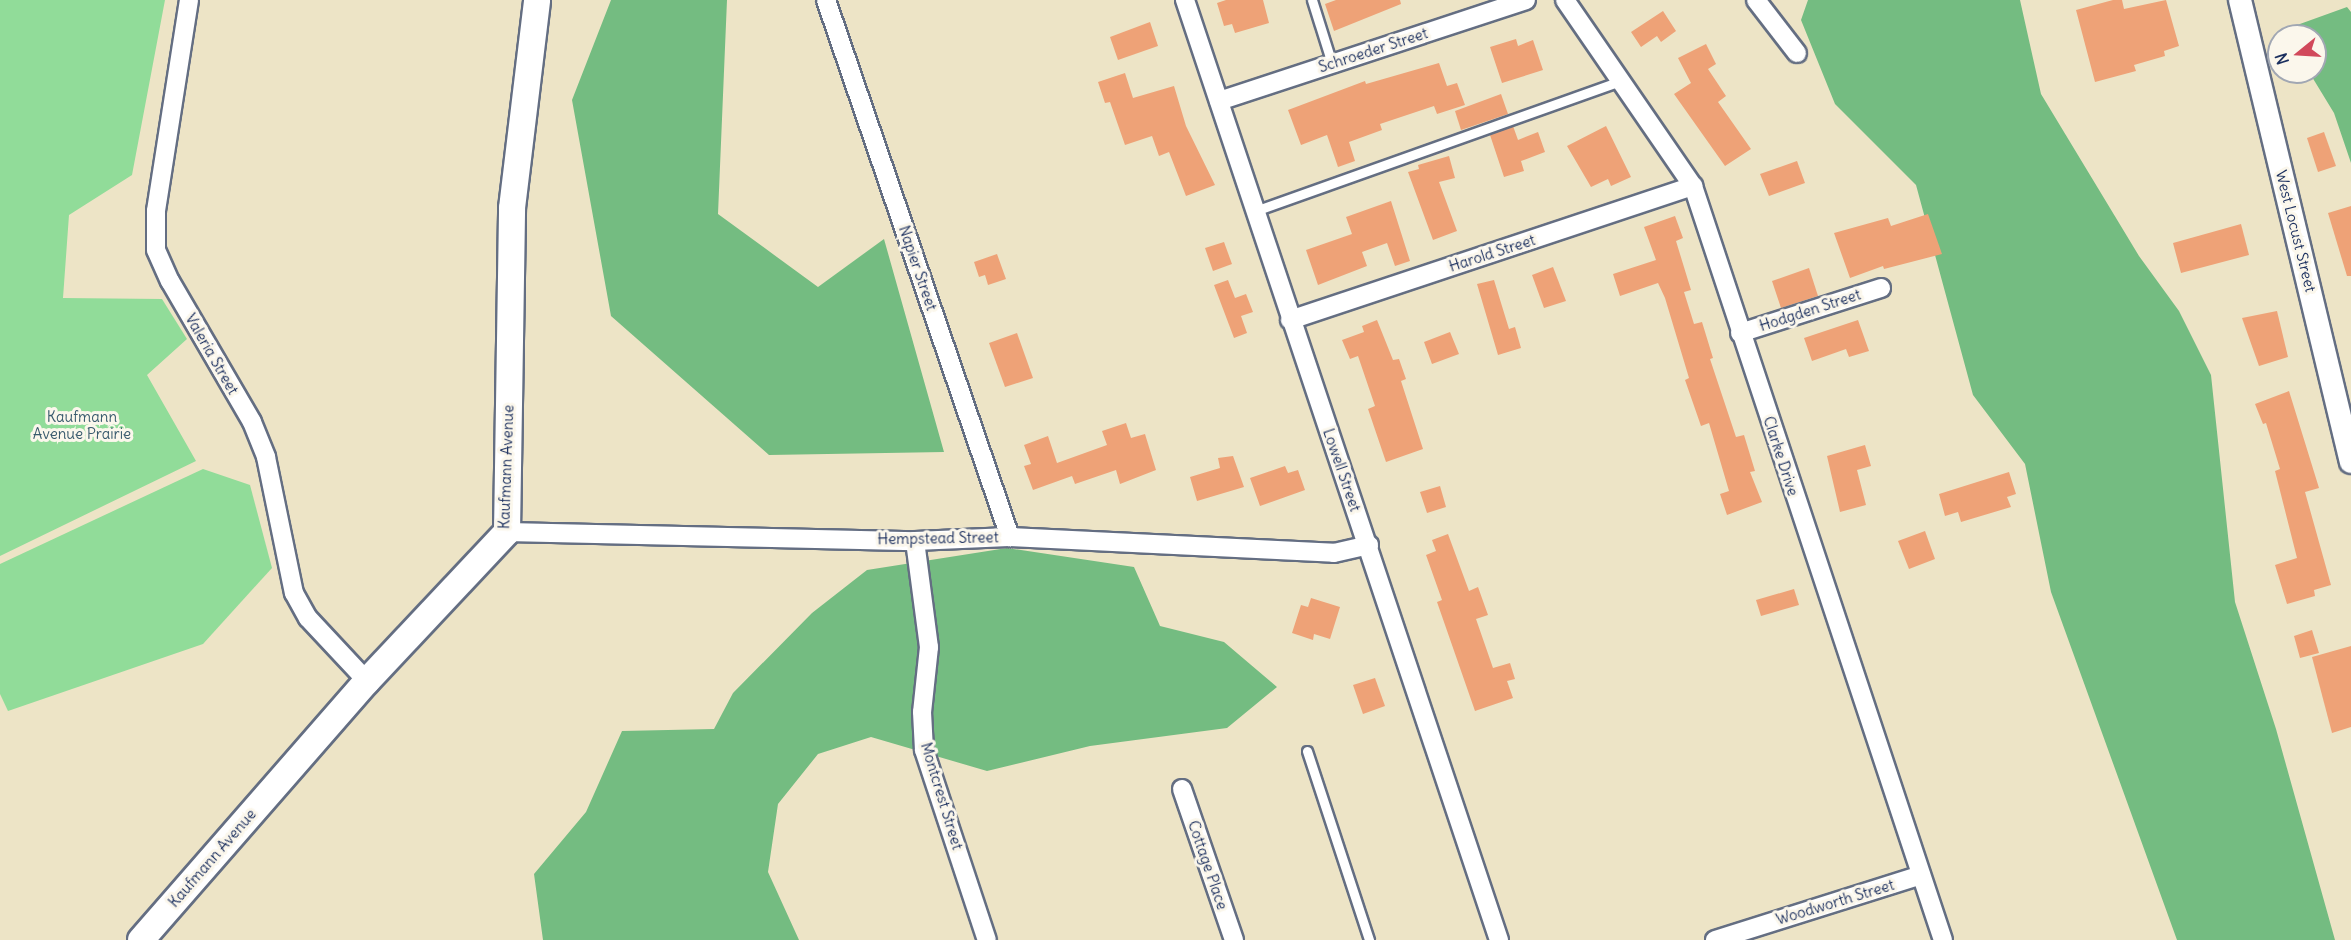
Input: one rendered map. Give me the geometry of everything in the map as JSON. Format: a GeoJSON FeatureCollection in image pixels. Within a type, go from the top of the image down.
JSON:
{"type":"FeatureCollection","features":[{"type":"Feature","properties":{"kind":"main road","name":"Kaufmann Avenue"},"geometry":{"type":"LineString","coordinates":[[141,940],[367,681],[507,532],[512,208],[537,0]]}},
{"type":"Feature","properties":{"kind":"street","name":"Valeria Street"},"geometry":{"type":"LineString","coordinates":[[189,0],[156,211],[156,250],[170,281],[252,422],[266,457],[294,593],[308,618],[367,681]]}},
{"type":"Feature","properties":{"kind":"street","name":"Napier Street"},"geometry":{"type":"LineString","coordinates":[[826,0],[1010,537]]}},
{"type":"Feature","properties":{"kind":"street","name":"Lowell Street"},"geometry":{"type":"LineString","coordinates":[[1185,0],[1290,320],[1369,545],[1498,940]]}},
{"type":"Feature","properties":{"kind":"street","name":"Schroeder Street"},"geometry":{"type":"LineString","coordinates":[[1219,100],[1526,0]]}},
{"type":"Feature","properties":{"kind":"street","name":"Clarke Drive"},"geometry":{"type":"LineString","coordinates":[[1565,0],[1693,186],[1943,940]]}},
{"type":"Feature","properties":{"kind":"street"},"geometry":{"type":"LineString","coordinates":[[1756,0],[1797,53]]}},
{"type":"Feature","properties":{"kind":"street","name":"West Locust Street"},"geometry":{"type":"LineString","coordinates":[[2240,0],[2351,462]]}},
{"type":"Feature","properties":{"kind":"street","name":"Harold Street"},"geometry":{"type":"LineString","coordinates":[[1290,320],[1693,186]]}},
{"type":"Feature","properties":{"kind":"street","name":"Hodgden Street"},"geometry":{"type":"LineString","coordinates":[[1740,333],[1881,288]]}},
{"type":"Feature","properties":{"kind":"street","name":"Hempstead Street"},"geometry":{"type":"LineString","coordinates":[[507,532],[915,541],[1010,537],[1334,553],[1369,545]]}},
{"type":"Feature","properties":{"kind":"street","name":"Montcrest Street"},"geometry":{"type":"LineString","coordinates":[[915,541],[929,647],[922,712],[924,750],[987,940]]}},
{"type":"Feature","properties":{"kind":"street","name":"Cottage Place"},"geometry":{"type":"LineString","coordinates":[[1182,789],[1234,940]]}},
{"type":"Feature","properties":{"kind":"street","name":"Woodworth Street"},"geometry":{"type":"LineString","coordinates":[[1715,940],[1921,875]]}},
{"type":"Feature","properties":{"kind":"lane"},"geometry":{"type":"LineString","coordinates":[[1312,0],[1332,63]]}},
{"type":"Feature","properties":{"kind":"lane"},"geometry":{"type":"LineString","coordinates":[[1255,211],[1620,81]]}},
{"type":"Feature","properties":{"kind":"lane"},"geometry":{"type":"LineString","coordinates":[[1307,751],[1369,940]]}},
{"type":"Feature","properties":{"kind":"green space","name":"Kaufmann Avenue Prairie"},"geometry":{"type":"Polygon","coordinates":[[[0,0],[165,0],[132,175],[69,215],[63,298],[162,299],[187,339],[147,375],[196,461],[0,556],[0,0]]]}},
{"type":"Feature","properties":{"kind":"green space"},"geometry":{"type":"Polygon","coordinates":[[[611,0],[727,0],[718,214],[818,287],[884,239],[944,452],[769,455],[611,316],[572,100],[611,0]]]}},
{"type":"Feature","properties":{"kind":"green space"},"geometry":{"type":"Polygon","coordinates":[[[1808,0],[2020,0],[2041,94],[2139,256],[2179,311],[2211,375],[2235,602],[2276,729],[2335,940],[2177,940],[2051,592],[2025,464],[1973,395],[1916,185],[1835,104],[1801,20],[1808,0]]]}},
{"type":"Feature","properties":{"kind":"green space"},"geometry":{"type":"Polygon","coordinates":[[[2347,7],[2351,12],[2351,163],[2334,113],[2316,84],[2327,84],[2327,24],[2300,24],[2347,7]]]}},
{"type":"Feature","properties":{"kind":"green space"},"geometry":{"type":"Polygon","coordinates":[[[203,469],[250,485],[272,568],[203,644],[8,711],[0,694],[0,564],[203,469]]]}},
{"type":"Feature","properties":{"kind":"green space"},"geometry":{"type":"Polygon","coordinates":[[[1007,548],[1134,567],[1160,626],[1224,642],[1277,687],[1227,728],[1090,746],[987,771],[871,737],[818,754],[778,804],[768,872],[799,940],[543,940],[534,874],[586,812],[622,731],[714,729],[733,693],[812,613],[867,570],[1007,548]]]}},
{"type":"Feature","properties":{"kind":"building"},"geometry":{"type":"Polygon","coordinates":[[[1226,0],[1263,0],[1269,23],[1235,33],[1232,24],[1224,26],[1217,3],[1226,0]]]}},
{"type":"Feature","properties":{"kind":"building"},"geometry":{"type":"Polygon","coordinates":[[[1336,0],[1400,0],[1401,4],[1334,31],[1325,4],[1336,0]]]}},
{"type":"Feature","properties":{"kind":"building"},"geometry":{"type":"Polygon","coordinates":[[[2113,0],[2122,0],[2124,9],[2166,0],[2179,46],[2164,51],[2165,56],[2134,65],[2136,71],[2095,82],[2076,10],[2113,0]]]}},
{"type":"Feature","properties":{"kind":"building"},"geometry":{"type":"Polygon","coordinates":[[[1663,11],[1676,31],[1661,42],[1657,36],[1641,47],[1631,32],[1663,11]]]}},
{"type":"Feature","properties":{"kind":"building"},"geometry":{"type":"Polygon","coordinates":[[[1150,22],[1158,46],[1118,60],[1110,37],[1150,22]]]}},
{"type":"Feature","properties":{"kind":"building"},"geometry":{"type":"Polygon","coordinates":[[[1516,39],[1518,46],[1533,40],[1543,70],[1502,83],[1490,47],[1516,39]]]}},
{"type":"Feature","properties":{"kind":"building"},"geometry":{"type":"Polygon","coordinates":[[[1706,44],[1716,64],[1708,69],[1726,96],[1718,102],[1751,149],[1725,166],[1674,94],[1691,83],[1678,58],[1706,44]]]}},
{"type":"Feature","properties":{"kind":"building"},"geometry":{"type":"Polygon","coordinates":[[[1439,63],[1447,86],[1457,83],[1465,105],[1437,114],[1434,106],[1380,124],[1382,130],[1349,142],[1355,161],[1338,167],[1327,135],[1301,145],[1288,110],[1365,81],[1366,84],[1439,63]]]}},
{"type":"Feature","properties":{"kind":"building"},"geometry":{"type":"Polygon","coordinates":[[[1125,73],[1133,98],[1174,86],[1186,126],[1215,185],[1186,196],[1169,152],[1159,156],[1152,136],[1125,145],[1110,102],[1105,103],[1098,82],[1125,73]]]}},
{"type":"Feature","properties":{"kind":"building"},"geometry":{"type":"Polygon","coordinates":[[[1501,94],[1508,114],[1461,130],[1455,111],[1501,94]]]}},
{"type":"Feature","properties":{"kind":"building"},"geometry":{"type":"Polygon","coordinates":[[[1513,126],[1518,140],[1538,132],[1545,152],[1521,161],[1524,171],[1504,177],[1490,135],[1513,126]]]}},
{"type":"Feature","properties":{"kind":"building"},"geometry":{"type":"Polygon","coordinates":[[[1606,126],[1631,177],[1611,186],[1608,179],[1591,187],[1567,146],[1606,126]]]}},
{"type":"Feature","properties":{"kind":"building"},"geometry":{"type":"Polygon","coordinates":[[[2324,132],[2336,166],[2318,172],[2307,138],[2324,132]]]}},
{"type":"Feature","properties":{"kind":"building"},"geometry":{"type":"Polygon","coordinates":[[[1449,156],[1455,178],[1439,182],[1457,231],[1433,240],[1408,172],[1419,169],[1418,165],[1449,156]]]}},
{"type":"Feature","properties":{"kind":"building"},"geometry":{"type":"Polygon","coordinates":[[[1797,161],[1805,183],[1769,196],[1760,174],[1797,161]]]}},
{"type":"Feature","properties":{"kind":"building"},"geometry":{"type":"Polygon","coordinates":[[[1391,201],[1410,261],[1395,266],[1387,243],[1362,252],[1367,266],[1318,285],[1306,250],[1352,234],[1346,217],[1391,201]]]}},
{"type":"Feature","properties":{"kind":"building"},"geometry":{"type":"Polygon","coordinates":[[[2351,206],[2351,276],[2347,276],[2328,213],[2351,206]]]}},
{"type":"Feature","properties":{"kind":"building"},"geometry":{"type":"Polygon","coordinates":[[[1928,214],[1942,254],[1884,269],[1883,266],[1850,278],[1834,233],[1888,218],[1891,226],[1928,214]]]}},
{"type":"Feature","properties":{"kind":"building"},"geometry":{"type":"Polygon","coordinates":[[[1675,216],[1683,238],[1676,241],[1691,290],[1684,292],[1694,324],[1702,322],[1713,358],[1710,359],[1736,437],[1744,435],[1755,471],[1750,472],[1762,502],[1727,515],[1720,494],[1729,491],[1709,423],[1701,426],[1685,380],[1689,378],[1665,298],[1658,283],[1620,296],[1613,274],[1656,260],[1644,227],[1675,216]]]}},
{"type":"Feature","properties":{"kind":"building"},"geometry":{"type":"Polygon","coordinates":[[[2241,224],[2249,255],[2181,273],[2173,243],[2241,224]]]}},
{"type":"Feature","properties":{"kind":"building"},"geometry":{"type":"Polygon","coordinates":[[[1224,242],[1232,264],[1213,271],[1205,248],[1224,242]]]}},
{"type":"Feature","properties":{"kind":"building"},"geometry":{"type":"Polygon","coordinates":[[[997,254],[1006,279],[988,285],[985,275],[979,277],[974,262],[997,254]]]}},
{"type":"Feature","properties":{"kind":"building"},"geometry":{"type":"Polygon","coordinates":[[[1553,267],[1566,301],[1544,308],[1532,275],[1553,267]]]}},
{"type":"Feature","properties":{"kind":"building"},"geometry":{"type":"Polygon","coordinates":[[[1809,268],[1818,296],[1781,308],[1772,281],[1809,268]]]}},
{"type":"Feature","properties":{"kind":"building"},"geometry":{"type":"Polygon","coordinates":[[[1228,280],[1235,298],[1246,294],[1253,312],[1241,316],[1247,333],[1234,338],[1214,285],[1228,280]]]}},
{"type":"Feature","properties":{"kind":"building"},"geometry":{"type":"Polygon","coordinates":[[[1494,280],[1509,329],[1515,327],[1521,348],[1498,355],[1477,284],[1494,280]]]}},
{"type":"Feature","properties":{"kind":"building"},"geometry":{"type":"Polygon","coordinates":[[[2277,311],[2288,357],[2259,366],[2242,318],[2277,311]]]}},
{"type":"Feature","properties":{"kind":"building"},"geometry":{"type":"Polygon","coordinates":[[[1377,320],[1393,360],[1399,359],[1406,379],[1401,381],[1423,449],[1386,462],[1368,409],[1375,406],[1358,356],[1350,359],[1342,340],[1364,332],[1362,326],[1377,320]]]}},
{"type":"Feature","properties":{"kind":"building"},"geometry":{"type":"Polygon","coordinates":[[[1858,320],[1869,351],[1849,357],[1846,349],[1812,361],[1804,338],[1858,320]]]}},
{"type":"Feature","properties":{"kind":"building"},"geometry":{"type":"Polygon","coordinates":[[[1450,332],[1459,354],[1432,364],[1424,342],[1450,332]]]}},
{"type":"Feature","properties":{"kind":"building"},"geometry":{"type":"Polygon","coordinates":[[[1017,333],[1033,378],[1005,387],[989,343],[1017,333]]]}},
{"type":"Feature","properties":{"kind":"building"},"geometry":{"type":"Polygon","coordinates":[[[2289,391],[2319,488],[2305,492],[2331,585],[2314,590],[2315,596],[2287,604],[2275,565],[2297,558],[2275,471],[2280,469],[2266,423],[2263,424],[2255,404],[2289,391]]]}},
{"type":"Feature","properties":{"kind":"building"},"geometry":{"type":"Polygon","coordinates":[[[1126,423],[1131,438],[1145,434],[1156,470],[1120,484],[1116,470],[1075,484],[1072,476],[1033,490],[1024,466],[1031,464],[1024,445],[1048,436],[1057,463],[1107,445],[1102,431],[1126,423]]]}},
{"type":"Feature","properties":{"kind":"building"},"geometry":{"type":"Polygon","coordinates":[[[1865,445],[1871,466],[1857,470],[1866,505],[1840,512],[1827,456],[1865,445]]]}},
{"type":"Feature","properties":{"kind":"building"},"geometry":{"type":"Polygon","coordinates":[[[1233,456],[1244,487],[1197,501],[1190,477],[1220,468],[1218,458],[1233,456]]]}},
{"type":"Feature","properties":{"kind":"building"},"geometry":{"type":"Polygon","coordinates":[[[1285,466],[1288,473],[1298,470],[1305,490],[1260,506],[1250,478],[1285,466]]]}},
{"type":"Feature","properties":{"kind":"building"},"geometry":{"type":"Polygon","coordinates":[[[2009,472],[2016,494],[2007,497],[2011,507],[1961,522],[1958,512],[1945,516],[1939,494],[2009,472]]]}},
{"type":"Feature","properties":{"kind":"building"},"geometry":{"type":"Polygon","coordinates":[[[1440,486],[1446,507],[1427,513],[1420,492],[1440,486]]]}},
{"type":"Feature","properties":{"kind":"building"},"geometry":{"type":"Polygon","coordinates":[[[1925,531],[1935,559],[1909,569],[1898,541],[1925,531]]]}},
{"type":"Feature","properties":{"kind":"building"},"geometry":{"type":"Polygon","coordinates":[[[1448,534],[1469,591],[1478,587],[1488,615],[1476,619],[1493,668],[1510,663],[1515,679],[1507,681],[1513,698],[1475,711],[1437,602],[1442,600],[1426,555],[1436,551],[1432,540],[1448,534]]]}},
{"type":"Feature","properties":{"kind":"building"},"geometry":{"type":"Polygon","coordinates":[[[1794,589],[1799,605],[1761,616],[1756,600],[1794,589]]]}},
{"type":"Feature","properties":{"kind":"building"},"geometry":{"type":"Polygon","coordinates":[[[1311,598],[1340,607],[1330,639],[1314,634],[1313,640],[1292,633],[1301,605],[1308,607],[1311,598]]]}},
{"type":"Feature","properties":{"kind":"building"},"geometry":{"type":"Polygon","coordinates":[[[2312,630],[2319,653],[2300,658],[2294,636],[2312,630]]]}},
{"type":"Feature","properties":{"kind":"building"},"geometry":{"type":"Polygon","coordinates":[[[2351,646],[2351,727],[2332,733],[2312,657],[2351,646]]]}},
{"type":"Feature","properties":{"kind":"building"},"geometry":{"type":"Polygon","coordinates":[[[1375,678],[1385,706],[1363,714],[1353,685],[1375,678]]]}}]}
